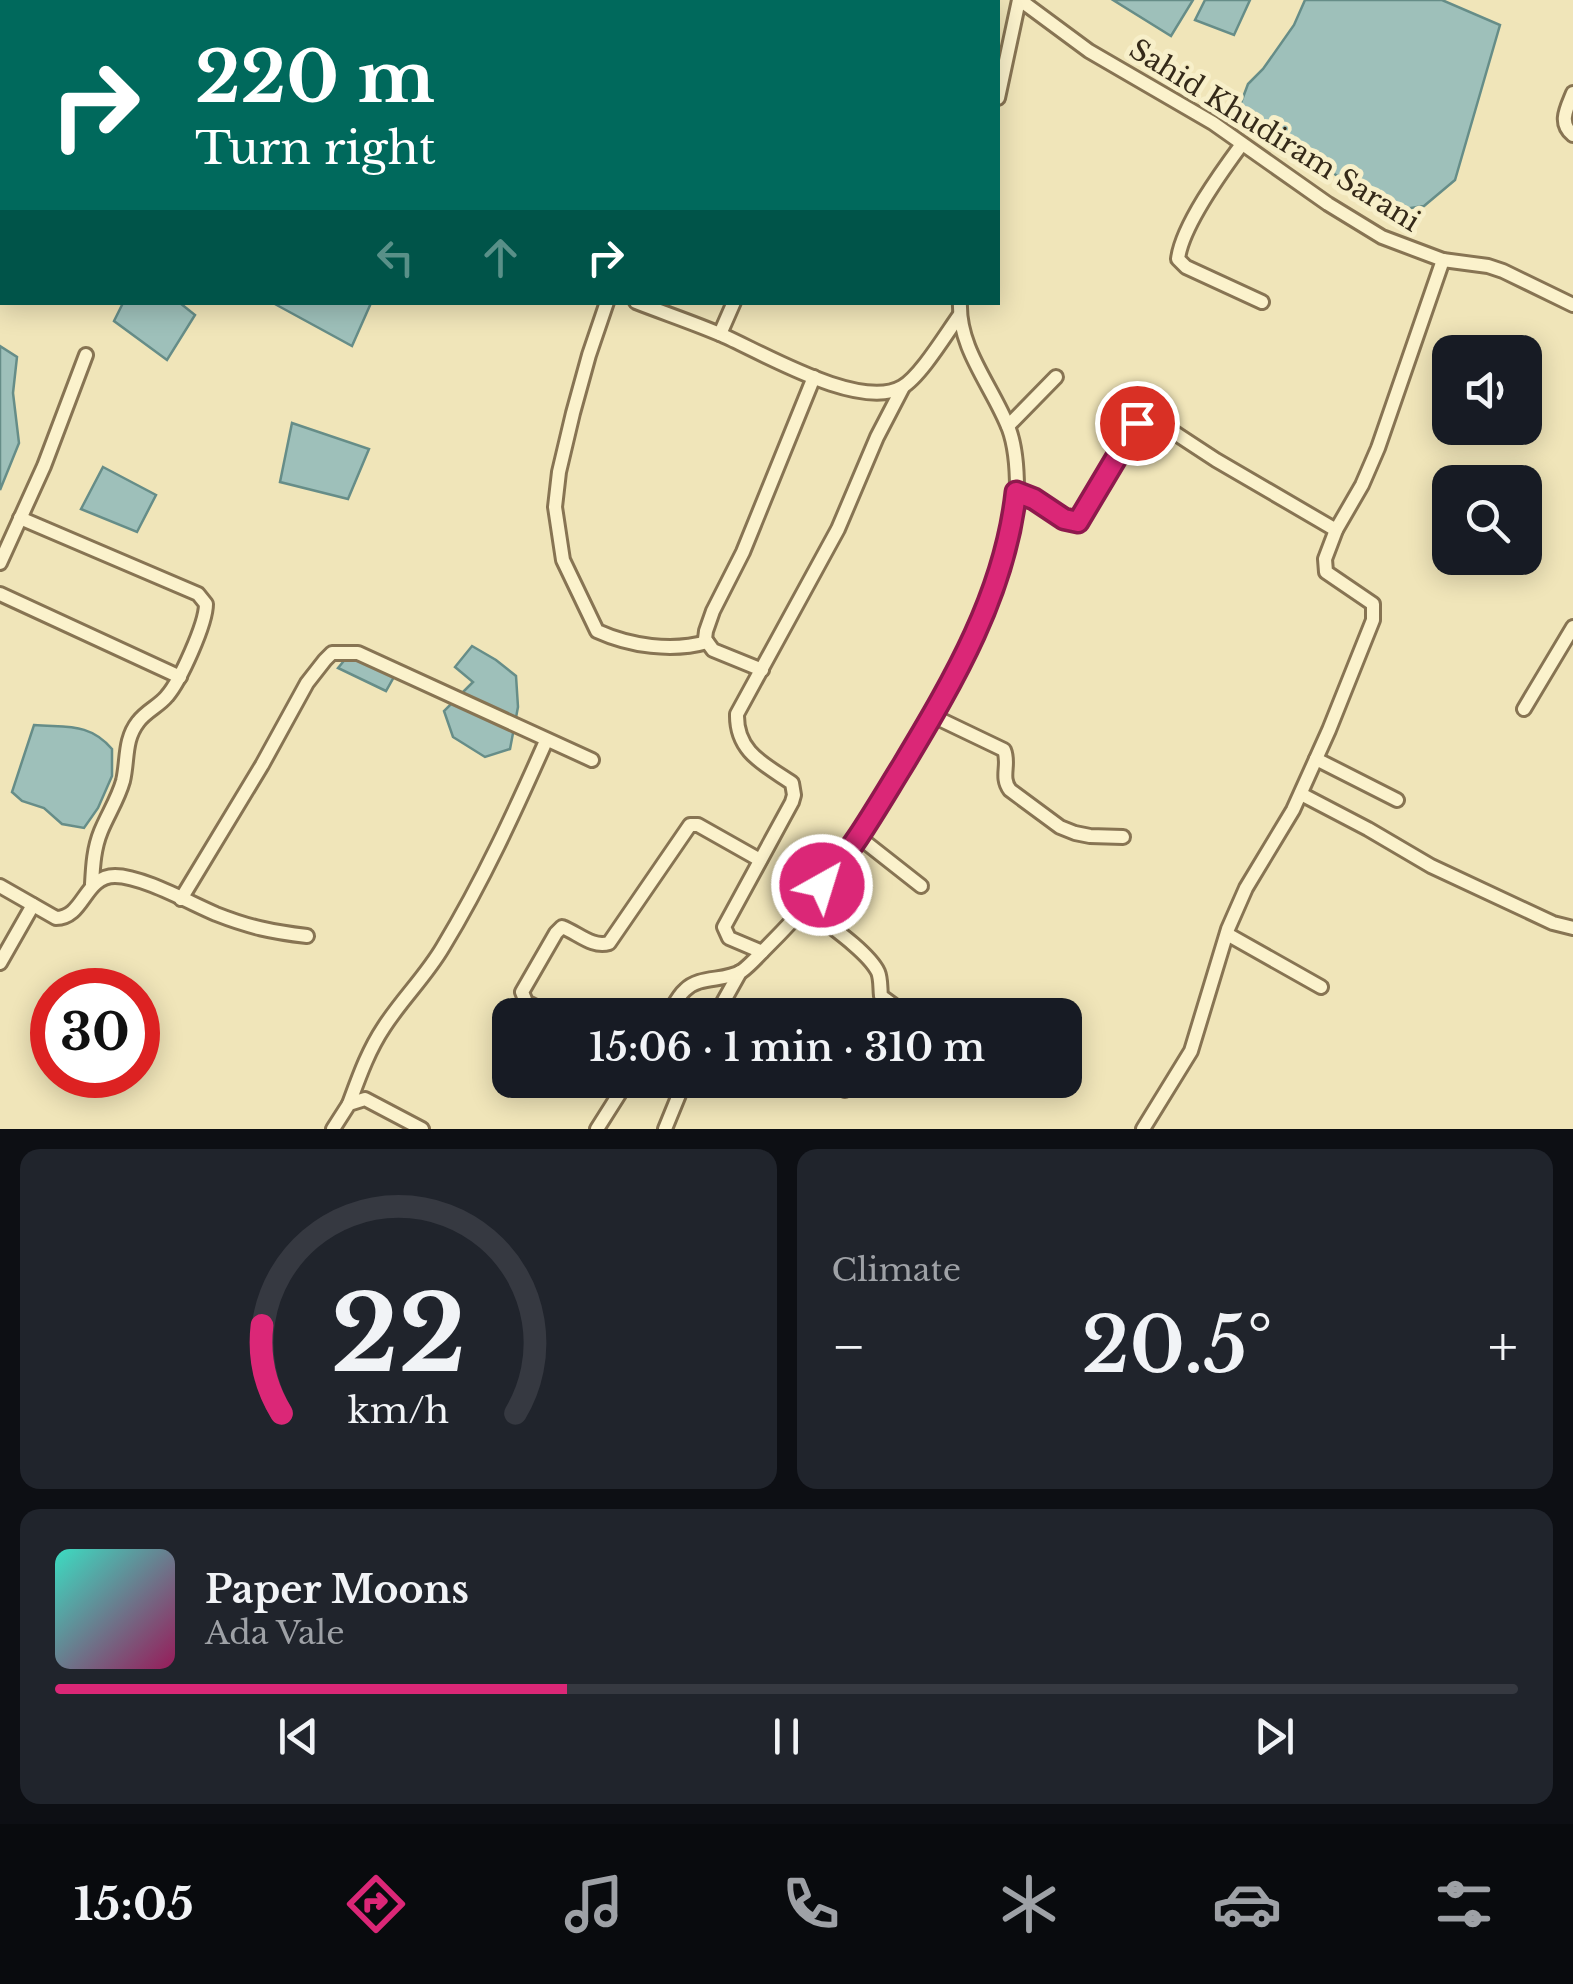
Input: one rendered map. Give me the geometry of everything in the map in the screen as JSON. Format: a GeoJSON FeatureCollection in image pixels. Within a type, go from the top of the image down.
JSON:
{"type":"FeatureCollection","features":[{"type":"Feature","properties":{"kind":"street"},"geometry":{"type":"LineString","coordinates":[[1000,89],[1019,0]]}},
{"type":"Feature","properties":{"kind":"street","name":"Sahid Khudiram Sarani"},"geometry":{"type":"LineString","coordinates":[[1019,0],[1088,51],[1213,123],[1382,237],[1443,260],[1488,266],[1570,298]]}},
{"type":"Feature","properties":{"kind":"street"},"geometry":{"type":"LineString","coordinates":[[1573,93],[1564,123],[1573,135]]}},
{"type":"Feature","properties":{"kind":"street"},"geometry":{"type":"LineString","coordinates":[[1242,144],[1183,238],[1178,259],[1186,267],[1262,302]]}},
{"type":"Feature","properties":{"kind":"street"},"geometry":{"type":"LineString","coordinates":[[1143,1129],[1191,1052],[1227,934],[1246,888],[1301,794],[1373,620],[1369,600],[1326,572],[1324,558],[1378,448],[1443,260]]}},
{"type":"Feature","properties":{"kind":"street"},"geometry":{"type":"LineString","coordinates":[[606,305],[559,472],[555,507],[563,560],[597,631],[614,638],[676,648],[706,642]]}},
{"type":"Feature","properties":{"kind":"street"},"geometry":{"type":"LineString","coordinates":[[644,305],[720,334],[814,378],[870,393],[889,392],[915,375],[960,309]]}},
{"type":"Feature","properties":{"kind":"street"},"geometry":{"type":"LineString","coordinates":[[720,334],[733,305]]}},
{"type":"Feature","properties":{"kind":"street"},"geometry":{"type":"LineString","coordinates":[[725,998],[740,972],[804,906],[860,838],[933,716],[989,601],[1009,540],[1016,492],[1014,448],[1008,426],[972,355],[960,309]]}},
{"type":"Feature","properties":{"kind":"street"},"geometry":{"type":"LineString","coordinates":[[0,563],[44,466],[86,356]]}},
{"type":"Feature","properties":{"kind":"street"},"geometry":{"type":"LineString","coordinates":[[1008,426],[1056,376]]}},
{"type":"Feature","properties":{"kind":"street"},"geometry":{"type":"LineString","coordinates":[[762,670],[713,650],[706,642],[706,631],[743,552],[814,378]]}},
{"type":"Feature","properties":{"kind":"street"},"geometry":{"type":"LineString","coordinates":[[762,952],[729,938],[724,927],[794,795],[792,783],[751,754],[741,740],[738,714],[838,529],[903,386]]}},
{"type":"Feature","properties":{"kind":"street"},"geometry":{"type":"LineString","coordinates":[[1016,492],[1064,519],[1078,522],[1137,423],[1148,418],[1336,530]]}},
{"type":"Feature","properties":{"kind":"street"},"geometry":{"type":"LineString","coordinates":[[20,518],[198,594],[206,604],[206,613],[180,676],[169,694],[138,722],[129,737],[122,783],[97,842],[92,884]]}},
{"type":"Feature","properties":{"kind":"street"},"geometry":{"type":"LineString","coordinates":[[0,594],[180,676]]}},
{"type":"Feature","properties":{"kind":"street"},"geometry":{"type":"LineString","coordinates":[[1524,710],[1573,627]]}},
{"type":"Feature","properties":{"kind":"street"},"geometry":{"type":"LineString","coordinates":[[181,899],[308,683],[332,653],[358,653],[592,760]]}},
{"type":"Feature","properties":{"kind":"street"},"geometry":{"type":"LineString","coordinates":[[933,716],[1004,750],[1005,784],[1060,827],[1090,836],[1123,837]]}},
{"type":"Feature","properties":{"kind":"street"},"geometry":{"type":"LineString","coordinates":[[333,1129],[350,1104],[379,1035],[442,950],[509,824],[546,741]]}},
{"type":"Feature","properties":{"kind":"street"},"geometry":{"type":"LineString","coordinates":[[1316,759],[1396,800]]}},
{"type":"Feature","properties":{"kind":"street"},"geometry":{"type":"LineString","coordinates":[[1301,794],[1430,866],[1553,923],[1573,928]]}},
{"type":"Feature","properties":{"kind":"street"},"geometry":{"type":"LineString","coordinates":[[524,998],[522,992],[562,927],[594,944],[609,942],[690,825],[698,825],[760,860]]}},
{"type":"Feature","properties":{"kind":"street"},"geometry":{"type":"LineString","coordinates":[[860,838],[921,886]]}},
{"type":"Feature","properties":{"kind":"street"},"geometry":{"type":"LineString","coordinates":[[0,886],[56,918],[64,918],[75,910],[92,884],[106,876],[130,877],[264,931],[307,936]]}},
{"type":"Feature","properties":{"kind":"street"},"geometry":{"type":"LineString","coordinates":[[0,963],[33,905]]}},
{"type":"Feature","properties":{"kind":"street"},"geometry":{"type":"LineString","coordinates":[[804,906],[874,966],[884,998]]}},
{"type":"Feature","properties":{"kind":"street"},"geometry":{"type":"LineString","coordinates":[[1227,934],[1321,986]]}},
{"type":"Feature","properties":{"kind":"street"},"geometry":{"type":"LineString","coordinates":[[678,998],[694,982],[740,972]]}},
{"type":"Feature","properties":{"kind":"street"},"geometry":{"type":"LineString","coordinates":[[597,1129],[617,1098]]}},
{"type":"Feature","properties":{"kind":"street"},"geometry":{"type":"LineString","coordinates":[[665,1129],[678,1098]]}},
{"type":"Feature","properties":{"kind":"street"},"geometry":{"type":"LineString","coordinates":[[350,1104],[365,1099],[422,1129]]}},
{"type":"Feature","properties":{"kind":"water"},"geometry":{"type":"Polygon","coordinates":[[[1113,0],[1193,0],[1171,36],[1113,0]]]}},
{"type":"Feature","properties":{"kind":"water"},"geometry":{"type":"Polygon","coordinates":[[[1205,0],[1250,0],[1234,35],[1195,20],[1205,0]]]}},
{"type":"Feature","properties":{"kind":"water"},"geometry":{"type":"Polygon","coordinates":[[[1305,0],[1442,0],[1500,25],[1455,180],[1424,206],[1391,211],[1307,156],[1256,132],[1236,116],[1248,84],[1294,25],[1305,0]]]}},
{"type":"Feature","properties":{"kind":"water"},"geometry":{"type":"Polygon","coordinates":[[[122,305],[182,305],[195,315],[167,360],[114,321],[122,305]]]}},
{"type":"Feature","properties":{"kind":"water"},"geometry":{"type":"Polygon","coordinates":[[[277,305],[370,305],[352,346],[277,305]]]}},
{"type":"Feature","properties":{"kind":"water"},"geometry":{"type":"Polygon","coordinates":[[[0,346],[17,357],[13,393],[19,443],[0,490],[0,346]]]}},
{"type":"Feature","properties":{"kind":"water"},"geometry":{"type":"Polygon","coordinates":[[[292,423],[369,449],[348,499],[280,482],[292,423]]]}},
{"type":"Feature","properties":{"kind":"water"},"geometry":{"type":"Polygon","coordinates":[[[103,467],[156,495],[137,532],[81,509],[103,467]]]}},
{"type":"Feature","properties":{"kind":"water"},"geometry":{"type":"Polygon","coordinates":[[[472,646],[516,676],[518,707],[510,749],[485,757],[453,737],[444,711],[473,682],[455,667],[472,646]]]}},
{"type":"Feature","properties":{"kind":"water"},"geometry":{"type":"Polygon","coordinates":[[[352,651],[395,675],[386,691],[338,668],[352,651]]]}},
{"type":"Feature","properties":{"kind":"water"},"geometry":{"type":"Polygon","coordinates":[[[34,725],[86,730],[112,749],[112,776],[84,828],[62,824],[44,808],[22,801],[12,792],[34,725]]]}},
{"type":"Feature","properties":{"kind":"route"},"geometry":{"type":"LineString","coordinates":[[822,885],[870,822],[976,634],[1009,540],[1016,492],[1070,522],[1078,522],[1137,423]]}}]}
